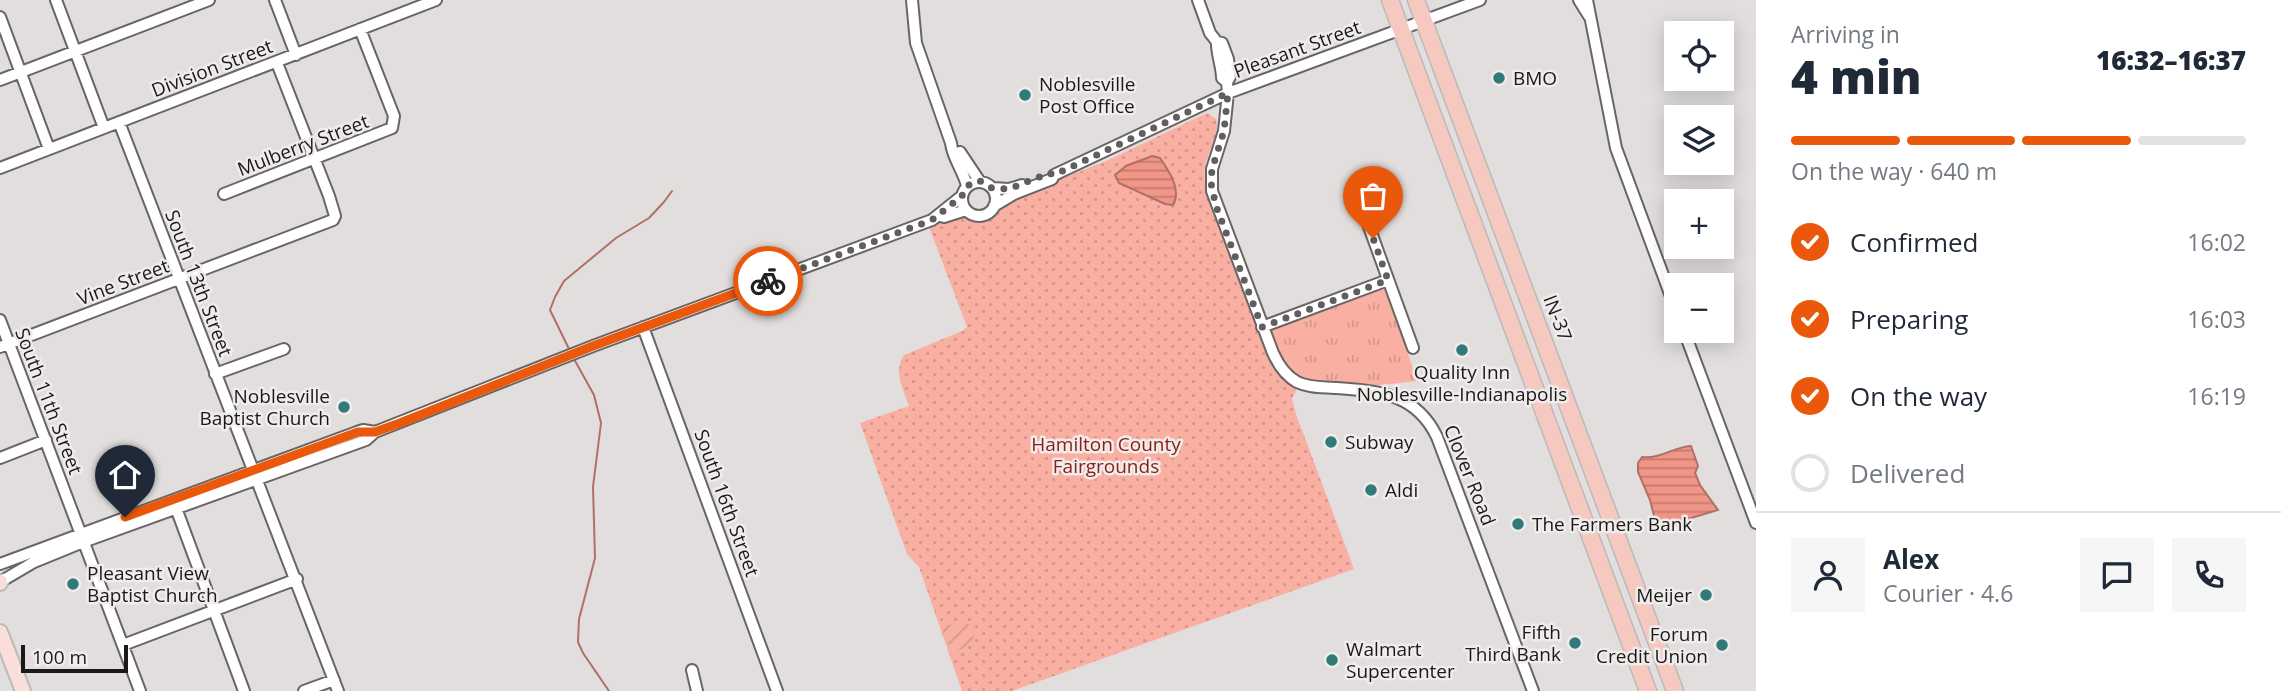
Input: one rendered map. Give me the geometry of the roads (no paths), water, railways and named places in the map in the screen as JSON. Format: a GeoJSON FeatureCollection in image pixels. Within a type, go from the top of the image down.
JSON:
{"type":"FeatureCollection","features":[{"type":"Feature","properties":{"kind":"highway"},"geometry":{"type":"LineString","coordinates":[[1390,0],[1648,691]]}},
{"type":"Feature","properties":{"kind":"highway","name":"IN-37"},"geometry":{"type":"LineString","coordinates":[[1416,0],[1675,691]]}},
{"type":"Feature","properties":{"kind":"main road"},"geometry":{"type":"LineString","coordinates":[[0,632],[23,691]]}},
{"type":"Feature","properties":{"kind":"street"},"geometry":{"type":"LineString","coordinates":[[56,0],[104,128]]}},
{"type":"Feature","properties":{"kind":"street"},"geometry":{"type":"LineString","coordinates":[[0,80],[209,0]]}},
{"type":"Feature","properties":{"kind":"street"},"geometry":{"type":"LineString","coordinates":[[275,0],[296,55]]}},
{"type":"Feature","properties":{"kind":"street","name":"Division Street"},"geometry":{"type":"LineString","coordinates":[[0,168],[436,0]]}},
{"type":"Feature","properties":{"kind":"street"},"geometry":{"type":"LineString","coordinates":[[912,0],[916,43],[951,149],[964,172],[967,186],[962,196],[942,211],[940,216]]}},
{"type":"Feature","properties":{"kind":"street","name":"Clover Road"},"geometry":{"type":"LineString","coordinates":[[1198,0],[1210,33],[1217,42],[1222,43],[1228,59],[1230,77],[1224,131],[1212,169],[1211,183],[1216,206],[1277,361],[1298,382],[1391,395],[1405,400],[1429,423],[1437,437],[1533,691]]}},
{"type":"Feature","properties":{"kind":"street","name":"Pleasant Street"},"geometry":{"type":"LineString","coordinates":[[994,206],[1228,88],[1401,30],[1480,0]]}},
{"type":"Feature","properties":{"kind":"street"},"geometry":{"type":"LineString","coordinates":[[1579,0],[1589,16]]}},
{"type":"Feature","properties":{"kind":"street"},"geometry":{"type":"LineString","coordinates":[[1587,0],[1616,148],[1664,278]]}},
{"type":"Feature","properties":{"kind":"street"},"geometry":{"type":"LineString","coordinates":[[0,17],[49,149]]}},
{"type":"Feature","properties":{"kind":"street","name":"Mulberry Street"},"geometry":{"type":"LineString","coordinates":[[224,194],[390,130],[394,116],[360,29]]}},
{"type":"Feature","properties":{"kind":"street"},"geometry":{"type":"LineString","coordinates":[[277,62],[314,160]]}},
{"type":"Feature","properties":{"kind":"street","name":"South 13th Street"},"geometry":{"type":"LineString","coordinates":[[119,122],[338,691]]}},
{"type":"Feature","properties":{"kind":"street"},"geometry":{"type":"LineString","coordinates":[[0,564],[256,475],[366,440],[375,432],[573,354],[940,216],[966,211],[981,216],[994,206],[996,195],[992,188],[980,181],[957,146],[951,143]]}},
{"type":"Feature","properties":{"kind":"street","name":"Vine Street"},"geometry":{"type":"LineString","coordinates":[[5,345],[330,223],[335,218],[314,160]]}},
{"type":"Feature","properties":{"kind":"street","name":"Pleasant Street"},"geometry":{"type":"LineString","coordinates":[[992,188],[1009,189],[1049,173],[1054,175]]}},
{"type":"Feature","properties":{"kind":"street"},"geometry":{"type":"LineString","coordinates":[[967,186],[980,181]]}},
{"type":"Feature","properties":{"kind":"street"},"geometry":{"type":"LineString","coordinates":[[962,196],[966,211]]}},
{"type":"Feature","properties":{"kind":"street"},"geometry":{"type":"LineString","coordinates":[[1364,213],[1413,348]]}},
{"type":"Feature","properties":{"kind":"street"},"geometry":{"type":"LineString","coordinates":[[1262,327],[1388,280]]}},
{"type":"Feature","properties":{"kind":"street","name":"South 11th Street"},"geometry":{"type":"LineString","coordinates":[[0,320],[5,345],[46,440],[140,691]]}},
{"type":"Feature","properties":{"kind":"street","name":"South 16th Street"},"geometry":{"type":"LineString","coordinates":[[643,327],[777,691]]}},
{"type":"Feature","properties":{"kind":"street"},"geometry":{"type":"LineString","coordinates":[[1688,343],[1756,523]]}},
{"type":"Feature","properties":{"kind":"street"},"geometry":{"type":"LineString","coordinates":[[215,374],[284,349]]}},
{"type":"Feature","properties":{"kind":"street"},"geometry":{"type":"LineString","coordinates":[[0,458],[46,440]]}},
{"type":"Feature","properties":{"kind":"street"},"geometry":{"type":"LineString","coordinates":[[0,582],[81,537],[176,508],[256,475]]}},
{"type":"Feature","properties":{"kind":"street"},"geometry":{"type":"LineString","coordinates":[[176,508],[244,691]]}},
{"type":"Feature","properties":{"kind":"street"},"geometry":{"type":"LineString","coordinates":[[123,645],[297,579]]}},
{"type":"Feature","properties":{"kind":"street"},"geometry":{"type":"LineString","coordinates":[[692,670],[697,691]]}},
{"type":"Feature","properties":{"kind":"street"},"geometry":{"type":"LineString","coordinates":[[304,691],[334,680]]}},
{"type":"Feature","properties":{"kind":"waterway"},"geometry":{"type":"LineString","coordinates":[[570,351],[550,310],[564,281],[616,238],[649,218],[672,191]]}},
{"type":"Feature","properties":{"kind":"waterway"},"geometry":{"type":"LineString","coordinates":[[574,359],[594,395],[601,423],[593,487],[595,558],[579,619],[578,642],[609,691]]}},
{"type":"Feature","properties":{"kind":"place","name":"BMO"},"geometry":{"type":"Point","coordinates":[1499,78]}},
{"type":"Feature","properties":{"kind":"place","name":"Noblesville Post Office"},"geometry":{"type":"Point","coordinates":[1025,95]}},
{"type":"Feature","properties":{"kind":"place","name":"Quality Inn Noblesville-Indianapolis"},"geometry":{"type":"Point","coordinates":[1462,350]}},
{"type":"Feature","properties":{"kind":"place","name":"Noblesville Baptist Church"},"geometry":{"type":"Point","coordinates":[344,407]}},
{"type":"Feature","properties":{"kind":"place","name":"Subway"},"geometry":{"type":"Point","coordinates":[1331,442]}},
{"type":"Feature","properties":{"kind":"place","name":"Aldi"},"geometry":{"type":"Point","coordinates":[1371,490]}},
{"type":"Feature","properties":{"kind":"place","name":"The Farmers Bank"},"geometry":{"type":"Point","coordinates":[1518,524]}},
{"type":"Feature","properties":{"kind":"place","name":"Pleasant View Baptist Church"},"geometry":{"type":"Point","coordinates":[73,584]}},
{"type":"Feature","properties":{"kind":"place","name":"Meijer"},"geometry":{"type":"Point","coordinates":[1706,595]}},
{"type":"Feature","properties":{"kind":"place","name":"Fifth Third Bank"},"geometry":{"type":"Point","coordinates":[1575,643]}},
{"type":"Feature","properties":{"kind":"place","name":"Forum Credit Union"},"geometry":{"type":"Point","coordinates":[1722,645]}},
{"type":"Feature","properties":{"kind":"place","name":"Walmart Supercenter"},"geometry":{"type":"Point","coordinates":[1332,660]}},
{"type":"Feature","properties":{"kind":"park label","name":"Hamilton County Fairgrounds"},"geometry":{"type":"Point","coordinates":[1106,455]}}]}
